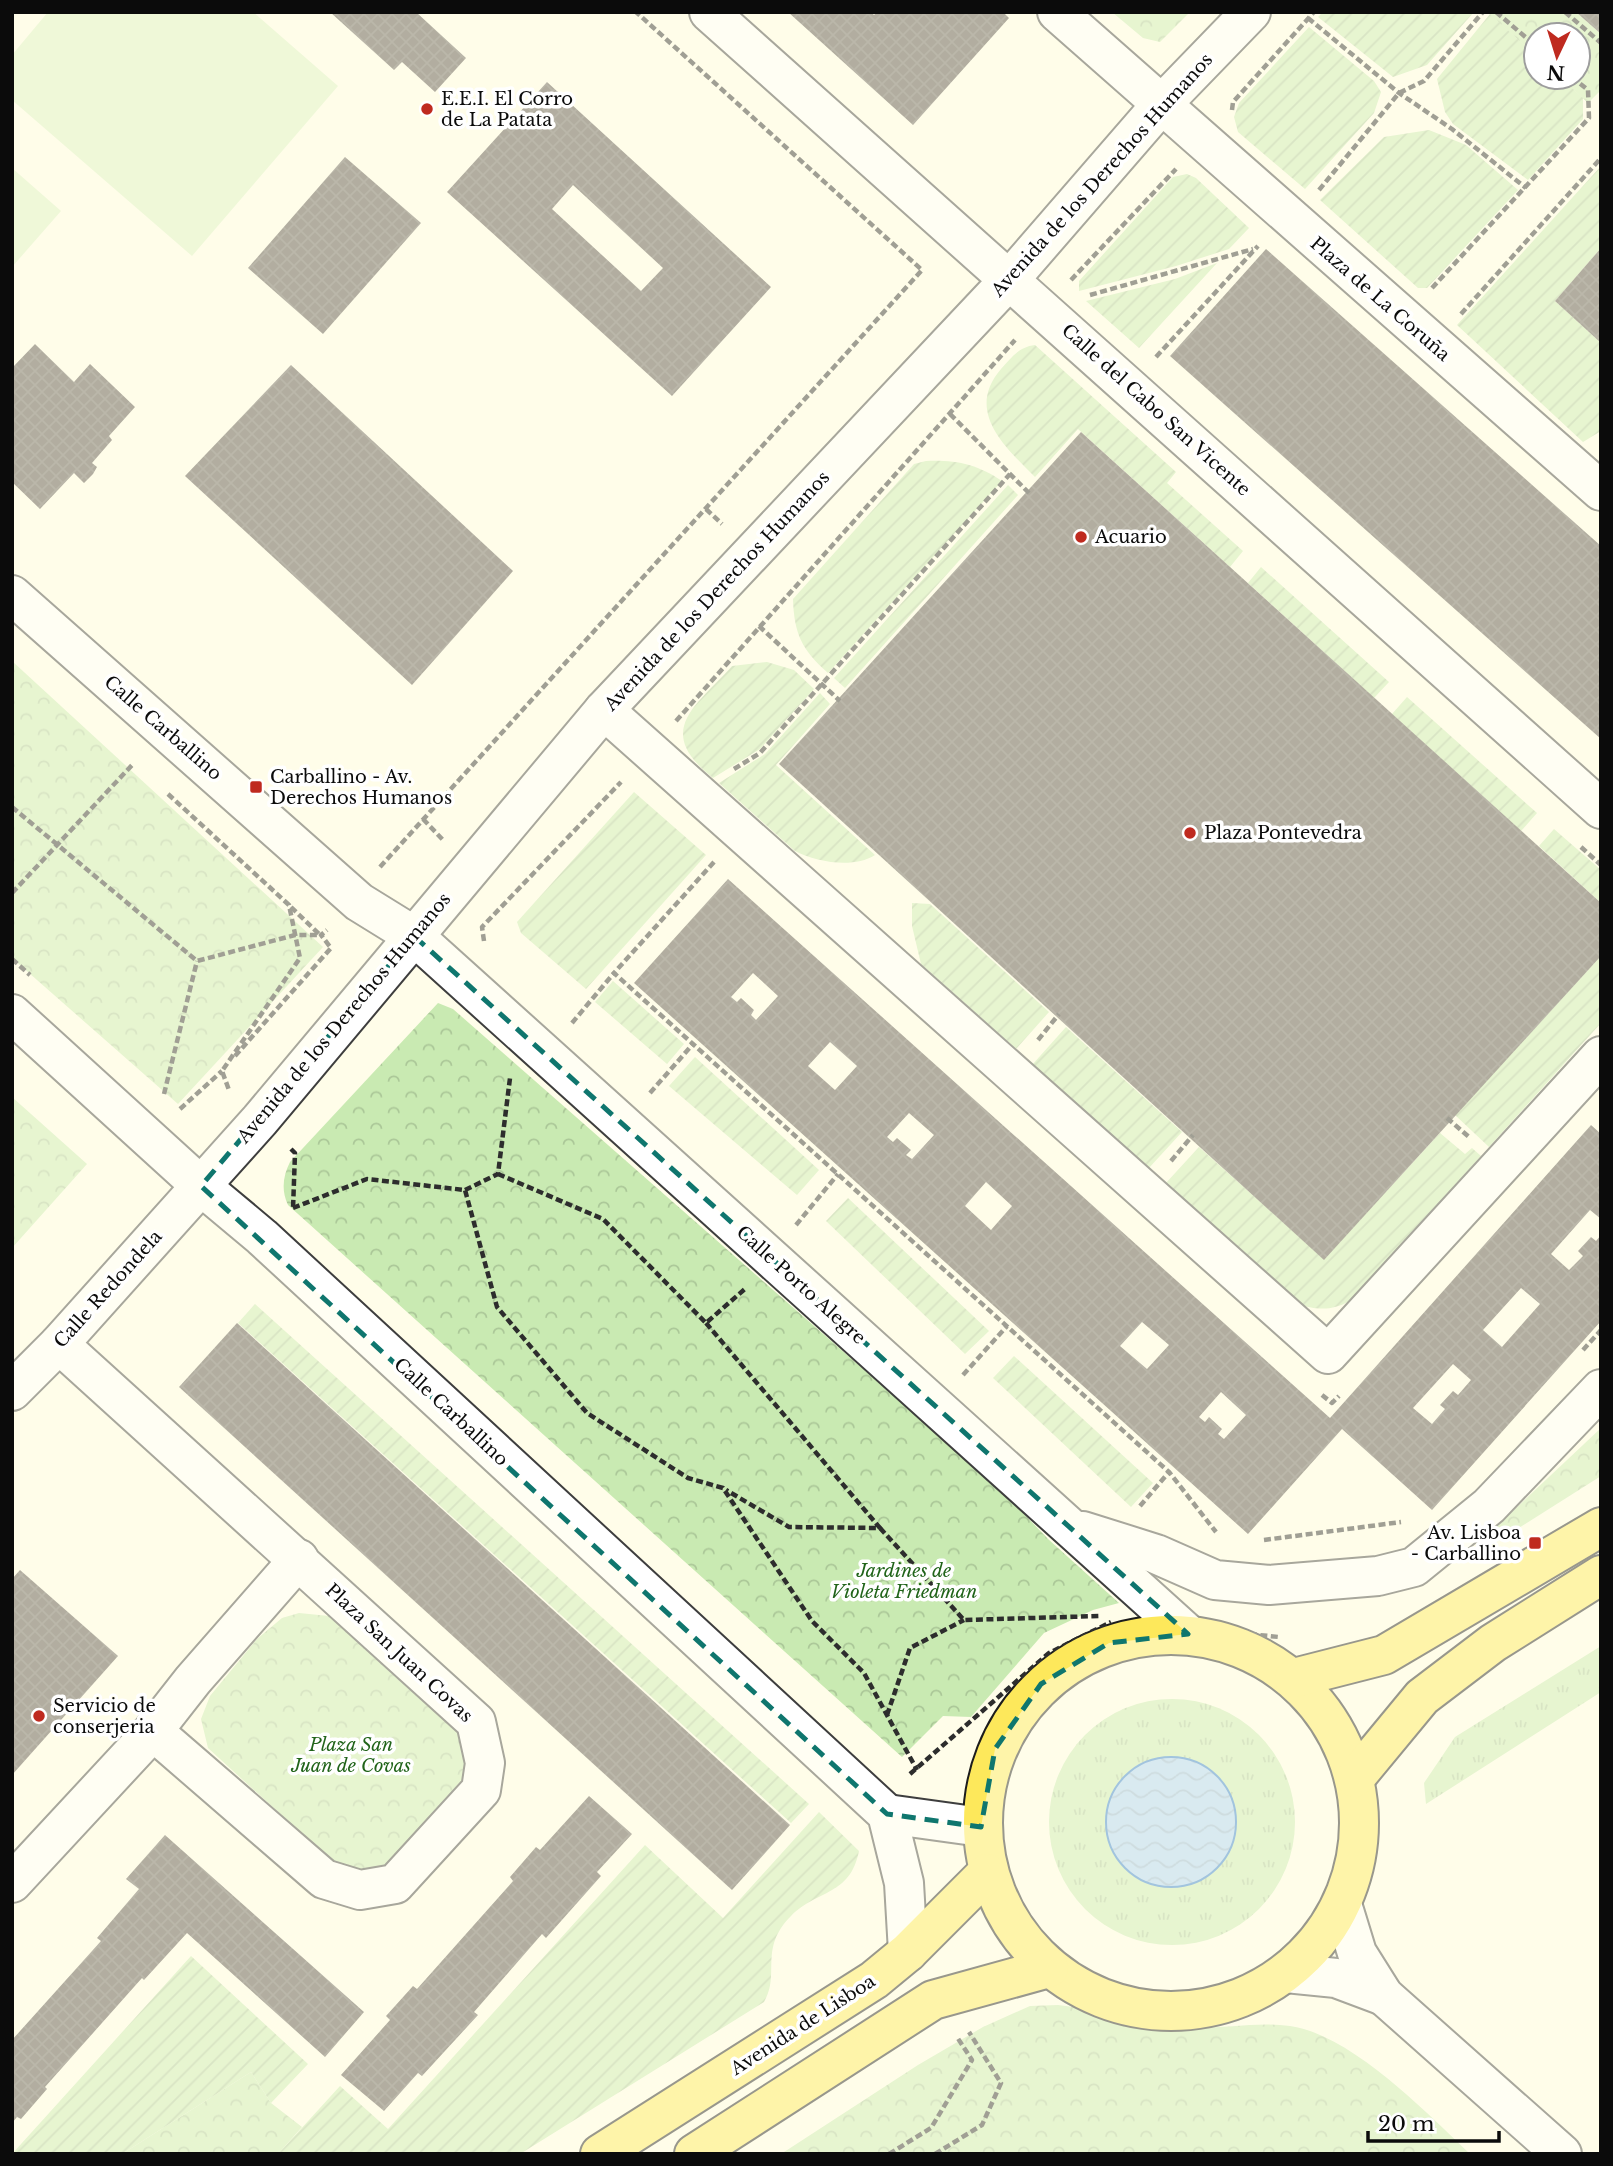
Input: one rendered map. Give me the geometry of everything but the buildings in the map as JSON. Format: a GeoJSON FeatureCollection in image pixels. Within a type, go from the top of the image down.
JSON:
{"type":"FeatureCollection","features":[{"type":"Feature","properties":{"kind":"main road"},"geometry":{"type":"LineString","coordinates":[[1294,1678],[1384,1655],[1601,1527]]}},
{"type":"Feature","properties":{"kind":"main road"},"geometry":{"type":"LineString","coordinates":[[1355,1778],[1422,1697],[1493,1643],[1601,1576]]}},
{"type":"Feature","properties":{"kind":"main road"},"geometry":{"type":"LineString","coordinates":[[1188,1634],[1244,1648],[1294,1678],[1332,1723],[1355,1778],[1360,1842],[1342,1904],[1318,1941],[1286,1973],[1230,2002],[1167,2012],[1104,2000],[1049,1968],[1011,1926],[988,1873],[981,1827],[995,1749],[1041,1684],[1109,1643],[1188,1634]]}},
{"type":"Feature","properties":{"kind":"main road","name":"Avenida de Lisboa"},"geometry":{"type":"LineString","coordinates":[[600,2154],[874,1980],[908,1952],[988,1873]]}},
{"type":"Feature","properties":{"kind":"main road"},"geometry":{"type":"LineString","coordinates":[[694,2154],[948,2011],[1049,1968]]}},
{"type":"Feature","properties":{"kind":"street","name":"Calle del Cabo San Vicente"},"geometry":{"type":"LineString","coordinates":[[709,12],[1601,809]]}},
{"type":"Feature","properties":{"kind":"street","name":"Plaza de La Coruña"},"geometry":{"type":"LineString","coordinates":[[1057,12],[1160,106],[1601,491]]}},
{"type":"Feature","properties":{"kind":"street","name":"Avenida de los Derechos Humanos"},"geometry":{"type":"LineString","coordinates":[[201,1186],[260,1120],[604,710],[1010,279],[1160,106],[1251,12]]}},
{"type":"Feature","properties":{"kind":"street","name":"Calle Carballino"},"geometry":{"type":"LineString","coordinates":[[12,595],[359,901],[414,936]]}},
{"type":"Feature","properties":{"kind":"street"},"geometry":{"type":"LineString","coordinates":[[604,710],[1328,1354],[1601,1056]]}},
{"type":"Feature","properties":{"kind":"street","name":"Calle Porto Alegre"},"geometry":{"type":"LineString","coordinates":[[414,936],[1188,1634]]}},
{"type":"Feature","properties":{"kind":"street","name":"Calle Carballino"},"geometry":{"type":"LineString","coordinates":[[12,1014],[201,1186],[262,1237],[887,1814]]}},
{"type":"Feature","properties":{"kind":"street","name":"Calle Redondela"},"geometry":{"type":"LineString","coordinates":[[12,1391],[59,1344],[201,1186]]}},
{"type":"Feature","properties":{"kind":"street","name":"Plaza San Juan Covas"},"geometry":{"type":"LineString","coordinates":[[59,1344],[476,1721],[485,1763],[481,1790],[395,1884],[360,1890],[324,1879],[153,1731]]}},
{"type":"Feature","properties":{"kind":"street"},"geometry":{"type":"LineString","coordinates":[[1070,1526],[1156,1554],[1215,1580],[1269,1586],[1378,1576],[1402,1570],[1414,1566],[1444,1545],[1489,1506],[1601,1389]]}},
{"type":"Feature","properties":{"kind":"street"},"geometry":{"type":"LineString","coordinates":[[12,1883],[153,1731],[193,1680],[299,1559]]}},
{"type":"Feature","properties":{"kind":"street"},"geometry":{"type":"LineString","coordinates":[[908,1952],[904,1882],[887,1814],[981,1827]]}},
{"type":"Feature","properties":{"kind":"street"},"geometry":{"type":"LineString","coordinates":[[1342,1904],[1357,1954],[1384,1996],[1562,2154]]}},
{"type":"Feature","properties":{"kind":"street"},"geometry":{"type":"LineString","coordinates":[[1286,1973],[1336,1978],[1384,1996]]}},
{"type":"Feature","properties":{"kind":"path"},"geometry":{"type":"LineString","coordinates":[[379,869],[922,270],[636,12]]}},
{"type":"Feature","properties":{"kind":"path"},"geometry":{"type":"LineString","coordinates":[[1316,193],[1399,93],[1424,81],[1483,12]]}},
{"type":"Feature","properties":{"kind":"path"},"geometry":{"type":"LineString","coordinates":[[1496,12],[1522,34]]}},
{"type":"Feature","properties":{"kind":"path"},"geometry":{"type":"LineString","coordinates":[[1565,12],[1601,43]]}},
{"type":"Feature","properties":{"kind":"path"},"geometry":{"type":"LineString","coordinates":[[1308,19],[1399,93],[1452,129],[1526,188]]}},
{"type":"Feature","properties":{"kind":"path"},"geometry":{"type":"LineString","coordinates":[[1431,289],[1589,118],[1588,91]]}},
{"type":"Feature","properties":{"kind":"path"},"geometry":{"type":"LineString","coordinates":[[485,946],[482,927],[650,751],[1043,309],[1202,142]]}},
{"type":"Feature","properties":{"kind":"path"},"geometry":{"type":"LineString","coordinates":[[1451,325],[1601,158]]}},
{"type":"Feature","properties":{"kind":"path"},"geometry":{"type":"LineString","coordinates":[[1166,366],[1155,356],[1262,242]]}},
{"type":"Feature","properties":{"kind":"path"},"geometry":{"type":"LineString","coordinates":[[1082,297],[1256,248]]}},
{"type":"Feature","properties":{"kind":"path"},"geometry":{"type":"LineString","coordinates":[[950,414],[1029,493]]}},
{"type":"Feature","properties":{"kind":"path"},"geometry":{"type":"LineString","coordinates":[[730,772],[760,753],[1010,474]]}},
{"type":"Feature","properties":{"kind":"path"},"geometry":{"type":"LineString","coordinates":[[760,626],[840,701]]}},
{"type":"Feature","properties":{"kind":"path"},"geometry":{"type":"LineString","coordinates":[[124,754],[144,772]]}},
{"type":"Feature","properties":{"kind":"path"},"geometry":{"type":"LineString","coordinates":[[12,893],[134,763]]}},
{"type":"Feature","properties":{"kind":"path"},"geometry":{"type":"LineString","coordinates":[[163,789],[321,935],[295,935],[197,961]]}},
{"type":"Feature","properties":{"kind":"path"},"geometry":{"type":"LineString","coordinates":[[12,807],[197,961]]}},
{"type":"Feature","properties":{"kind":"path"},"geometry":{"type":"LineString","coordinates":[[567,1029],[614,972],[715,861]]}},
{"type":"Feature","properties":{"kind":"path"},"geometry":{"type":"LineString","coordinates":[[222,1071],[300,958],[289,905]]}},
{"type":"Feature","properties":{"kind":"path"},"geometry":{"type":"LineString","coordinates":[[153,1085],[181,1110],[222,1071],[331,948]]}},
{"type":"Feature","properties":{"kind":"path"},"geometry":{"type":"LineString","coordinates":[[12,960],[32,977]]}},
{"type":"Feature","properties":{"kind":"path"},"geometry":{"type":"LineString","coordinates":[[164,1094],[197,961]]}},
{"type":"Feature","properties":{"kind":"path"},"geometry":{"type":"LineString","coordinates":[[614,972],[1169,1472],[1217,1534]]}},
{"type":"Feature","properties":{"kind":"path"},"geometry":{"type":"LineString","coordinates":[[1030,1050],[1059,1014]]}},
{"type":"Feature","properties":{"kind":"path"},"geometry":{"type":"LineString","coordinates":[[645,1098],[693,1044]]}},
{"type":"Feature","properties":{"kind":"path"},"geometry":{"type":"LineString","coordinates":[[498,1174],[511,1065]]}},
{"type":"Feature","properties":{"kind":"path"},"geometry":{"type":"LineString","coordinates":[[222,1071],[232,1095],[295,1153],[293,1220]]}},
{"type":"Feature","properties":{"kind":"path"},"geometry":{"type":"LineString","coordinates":[[282,1212],[367,1179],[466,1190],[498,1174],[603,1219],[706,1323],[880,1528],[964,1619]]}},
{"type":"Feature","properties":{"kind":"path"},"geometry":{"type":"LineString","coordinates":[[792,1230],[838,1174]]}},
{"type":"Feature","properties":{"kind":"path"},"geometry":{"type":"LineString","coordinates":[[466,1190],[497,1307],[587,1413],[688,1478],[723,1488],[789,1527],[880,1528]]}},
{"type":"Feature","properties":{"kind":"path"},"geometry":{"type":"LineString","coordinates":[[706,1323],[751,1284]]}},
{"type":"Feature","properties":{"kind":"path"},"geometry":{"type":"LineString","coordinates":[[960,1379],[1007,1326]]}},
{"type":"Feature","properties":{"kind":"path"},"geometry":{"type":"LineString","coordinates":[[1574,1360],[1601,1330]]}},
{"type":"Feature","properties":{"kind":"path"},"geometry":{"type":"LineString","coordinates":[[1321,1394],[1332,1404]]}},
{"type":"Feature","properties":{"kind":"path"},"geometry":{"type":"LineString","coordinates":[[1135,1511],[1169,1472]]}},
{"type":"Feature","properties":{"kind":"path"},"geometry":{"type":"LineString","coordinates":[[723,1488],[812,1620],[864,1673],[921,1777]]}},
{"type":"Feature","properties":{"kind":"path"},"geometry":{"type":"LineString","coordinates":[[1251,1541],[1405,1522]]}},
{"type":"Feature","properties":{"kind":"path"},"geometry":{"type":"LineString","coordinates":[[887,1715],[910,1648],[964,1619],[1099,1616]]}},
{"type":"Feature","properties":{"kind":"path"},"geometry":{"type":"LineString","coordinates":[[889,2154],[931,2128],[972,2060],[948,2011]]}},
{"type":"Feature","properties":{"kind":"path"},"geometry":{"type":"LineString","coordinates":[[935,2154],[982,2124],[1001,2083],[948,2011]]}},
{"type":"Feature","properties":{"kind":"highlighted area"},"geometry":{"type":"Polygon","coordinates":[[[414,936],[1188,1634],[1109,1643],[1041,1684],[995,1749],[981,1827],[887,1814],[201,1186],[414,936]]]}},
{"type":"Feature","properties":{"kind":"green space"},"geometry":{"type":"Polygon","coordinates":[[[48,12],[253,12],[338,86],[192,256],[12,100],[12,55],[48,12]]]}},
{"type":"Feature","properties":{"kind":"green space"},"geometry":{"type":"Polygon","coordinates":[[[1112,12],[1190,12],[1160,42],[1143,38],[1112,12]]]}},
{"type":"Feature","properties":{"kind":"green space"},"geometry":{"type":"Polygon","coordinates":[[[1323,12],[1474,12],[1427,65],[1393,77],[1318,17],[1323,12]]]}},
{"type":"Feature","properties":{"kind":"green space"},"geometry":{"type":"Polygon","coordinates":[[[1487,12],[1576,12],[1586,21],[1522,21],[1522,43],[1487,12]]]}},
{"type":"Feature","properties":{"kind":"green space"},"geometry":{"type":"Polygon","coordinates":[[[1490,14],[1522,43],[1522,91],[1575,91],[1583,98],[1583,119],[1528,180],[1453,124],[1445,112],[1437,79],[1490,14]]]}},
{"type":"Feature","properties":{"kind":"green space"},"geometry":{"type":"Polygon","coordinates":[[[1592,26],[1601,34],[1601,90],[1588,103],[1575,91],[1592,91],[1592,26]]]}},
{"type":"Feature","properties":{"kind":"green space"},"geometry":{"type":"Polygon","coordinates":[[[1309,27],[1374,81],[1381,92],[1374,113],[1305,189],[1238,132],[1234,117],[1239,103],[1309,27]]]}},
{"type":"Feature","properties":{"kind":"green space"},"geometry":{"type":"Polygon","coordinates":[[[1429,130],[1466,145],[1518,190],[1427,288],[1418,288],[1320,200],[1384,137],[1429,130]]]}},
{"type":"Feature","properties":{"kind":"green space"},"geometry":{"type":"Polygon","coordinates":[[[1601,166],[1601,248],[1555,301],[1601,343],[1601,431],[1583,442],[1457,325],[1601,166]]]}},
{"type":"Feature","properties":{"kind":"green space"},"geometry":{"type":"Polygon","coordinates":[[[12,168],[61,211],[12,267],[12,168]]]}},
{"type":"Feature","properties":{"kind":"green space"},"geometry":{"type":"Polygon","coordinates":[[[1187,174],[1196,178],[1249,228],[1229,249],[1079,291],[1079,281],[1173,177],[1187,174]]]}},
{"type":"Feature","properties":{"kind":"green space"},"geometry":{"type":"Polygon","coordinates":[[[1217,263],[1139,348],[1086,301],[1175,279],[1217,263]]]}},
{"type":"Feature","properties":{"kind":"green space"},"geometry":{"type":"Polygon","coordinates":[[[1035,345],[1176,472],[1167,483],[1243,551],[1230,567],[1078,429],[1035,477],[1012,453],[993,427],[987,399],[991,384],[1001,369],[1020,350],[1035,345]]]}},
{"type":"Feature","properties":{"kind":"green space"},"geometry":{"type":"Polygon","coordinates":[[[926,461],[966,464],[1002,481],[828,673],[812,657],[801,640],[795,622],[793,599],[914,464],[926,461]]]}},
{"type":"Feature","properties":{"kind":"green space"},"geometry":{"type":"Polygon","coordinates":[[[1008,485],[1018,495],[845,688],[834,678],[1008,485]]]}},
{"type":"Feature","properties":{"kind":"green space"},"geometry":{"type":"Polygon","coordinates":[[[1261,567],[1389,682],[1374,698],[1248,583],[1261,567]]]}},
{"type":"Feature","properties":{"kind":"green space"},"geometry":{"type":"Polygon","coordinates":[[[12,661],[323,947],[178,1104],[12,958],[12,661]]]}},
{"type":"Feature","properties":{"kind":"green space"},"geometry":{"type":"Polygon","coordinates":[[[767,662],[794,670],[814,689],[760,749],[713,778],[695,761],[686,747],[683,733],[686,720],[732,666],[767,662]]]}},
{"type":"Feature","properties":{"kind":"green space"},"geometry":{"type":"Polygon","coordinates":[[[820,693],[830,704],[776,765],[875,855],[856,862],[824,861],[795,851],[719,783],[765,754],[820,693]]]}},
{"type":"Feature","properties":{"kind":"green space"},"geometry":{"type":"Polygon","coordinates":[[[1407,697],[1537,813],[1521,831],[1392,714],[1407,697]]]}},
{"type":"Feature","properties":{"kind":"green space"},"geometry":{"type":"Polygon","coordinates":[[[634,792],[706,855],[586,989],[521,933],[517,922],[634,792]]]}},
{"type":"Feature","properties":{"kind":"green space"},"geometry":{"type":"Polygon","coordinates":[[[1554,829],[1601,870],[1601,903],[1539,846],[1554,829]]]}},
{"type":"Feature","properties":{"kind":"green space"},"geometry":{"type":"Polygon","coordinates":[[[912,903],[930,904],[1049,1012],[1016,1049],[921,964],[912,926],[912,903]]]}},
{"type":"Feature","properties":{"kind":"green space"},"geometry":{"type":"Polygon","coordinates":[[[1601,956],[1601,1023],[1489,1147],[1455,1115],[1601,956]]]}},
{"type":"Feature","properties":{"kind":"green space"},"geometry":{"type":"Polygon","coordinates":[[[613,981],[684,1044],[667,1064],[595,1002],[613,981]]]}},
{"type":"Feature","properties":{"kind":"green space","name":"Jardines de Violeta Friedman"},"geometry":{"type":"Polygon","coordinates":[[[438,1003],[453,1009],[1001,1490],[1048,1539],[1119,1603],[1093,1610],[1044,1633],[971,1717],[943,1716],[902,1757],[288,1205],[284,1183],[290,1162],[438,1003]]]}},
{"type":"Feature","properties":{"kind":"green space"},"geometry":{"type":"Polygon","coordinates":[[[1066,1027],[1182,1132],[1148,1169],[1032,1065],[1066,1027]]]}},
{"type":"Feature","properties":{"kind":"green space"},"geometry":{"type":"Polygon","coordinates":[[[695,1057],[819,1170],[797,1195],[669,1086],[695,1057]]]}},
{"type":"Feature","properties":{"kind":"green space"},"geometry":{"type":"Polygon","coordinates":[[[12,1097],[87,1164],[12,1248],[12,1097]]]}},
{"type":"Feature","properties":{"kind":"green space"},"geometry":{"type":"Polygon","coordinates":[[[1440,1133],[1465,1154],[1472,1148],[1481,1156],[1350,1301],[1333,1308],[1303,1306],[1165,1184],[1199,1147],[1324,1259],[1440,1133]]]}},
{"type":"Feature","properties":{"kind":"green space"},"geometry":{"type":"Polygon","coordinates":[[[848,1198],[989,1331],[965,1354],[826,1221],[848,1198]]]}},
{"type":"Feature","properties":{"kind":"green space"},"geometry":{"type":"Polygon","coordinates":[[[255,1304],[809,1804],[791,1823],[238,1323],[255,1304]]]}},
{"type":"Feature","properties":{"kind":"green space"},"geometry":{"type":"Polygon","coordinates":[[[1014,1356],[1153,1483],[1131,1507],[993,1378],[1014,1356]]]}},
{"type":"Feature","properties":{"kind":"green space"},"geometry":{"type":"Polygon","coordinates":[[[1601,1428],[1601,1476],[1484,1550],[1478,1544],[1601,1428]]]}},
{"type":"Feature","properties":{"kind":"green space","name":"Plaza San Juan de Covas"},"geometry":{"type":"Polygon","coordinates":[[[299,1613],[329,1616],[454,1725],[462,1744],[465,1763],[459,1785],[415,1839],[385,1865],[373,1869],[337,1866],[208,1748],[201,1719],[210,1696],[257,1639],[282,1618],[299,1613]]]}},
{"type":"Feature","properties":{"kind":"green space"},"geometry":{"type":"Polygon","coordinates":[[[1601,1646],[1601,1692],[1426,1804],[1424,1783],[1455,1737],[1601,1646]]]}},
{"type":"Feature","properties":{"kind":"green space"},"geometry":{"type":"Polygon","coordinates":[[[1172,1699],[1196,1701],[1219,1708],[1259,1735],[1286,1775],[1293,1798],[1293,1846],[1286,1869],[1259,1909],[1219,1936],[1196,1943],[1172,1945],[1148,1943],[1125,1936],[1085,1909],[1058,1869],[1051,1846],[1049,1822],[1051,1798],[1058,1775],[1085,1735],[1125,1708],[1148,1701],[1172,1699]]]}},
{"type":"Feature","properties":{"kind":"green space"},"geometry":{"type":"Polygon","coordinates":[[[819,1812],[859,1851],[855,1866],[841,1884],[801,1907],[781,1928],[772,1950],[771,1981],[764,2002],[520,2154],[278,2154],[340,2086],[388,2129],[645,1845],[723,1918],[819,1812]]]}},
{"type":"Feature","properties":{"kind":"green space"},"geometry":{"type":"Polygon","coordinates":[[[191,1956],[308,2064],[271,2103],[251,2072],[122,2154],[12,2154],[191,1956]]]}},
{"type":"Feature","properties":{"kind":"green space"},"geometry":{"type":"Polygon","coordinates":[[[1058,2005],[1179,2027],[1276,2025],[1313,2032],[1337,2043],[1386,2077],[1470,2154],[781,2154],[918,2065],[983,2027],[1030,2006],[1058,2005]]]}},
{"type":"Feature","properties":{"kind":"green space"},"geometry":{"type":"Polygon","coordinates":[[[251,2072],[271,2103],[302,2127],[278,2154],[122,2154],[251,2072]]]}},
{"type":"Feature","properties":{"kind":"water"},"geometry":{"type":"Polygon","coordinates":[[[1171,1757],[1196,1762],[1217,1776],[1231,1797],[1236,1822],[1231,1847],[1217,1868],[1196,1882],[1171,1887],[1146,1882],[1125,1868],[1111,1847],[1106,1822],[1111,1797],[1125,1776],[1146,1762],[1171,1757]]]}},
{"type":"Feature","properties":{"kind":"place","name":"E.E.I. El Corro de La Patata"},"geometry":{"type":"Point","coordinates":[427,109]}},
{"type":"Feature","properties":{"kind":"place","name":"Acuario"},"geometry":{"type":"Point","coordinates":[1081,537]}},
{"type":"Feature","properties":{"kind":"place","name":"Carballino - Av. Derechos Humanos"},"geometry":{"type":"Point","coordinates":[256,787]}},
{"type":"Feature","properties":{"kind":"place","name":"Plaza Pontevedra"},"geometry":{"type":"Point","coordinates":[1190,833]}},
{"type":"Feature","properties":{"kind":"place","name":"Av. Lisboa - Carballino"},"geometry":{"type":"Point","coordinates":[1535,1543]}},
{"type":"Feature","properties":{"kind":"place","name":"Servicio de conserjeria"},"geometry":{"type":"Point","coordinates":[39,1716]}}]}
